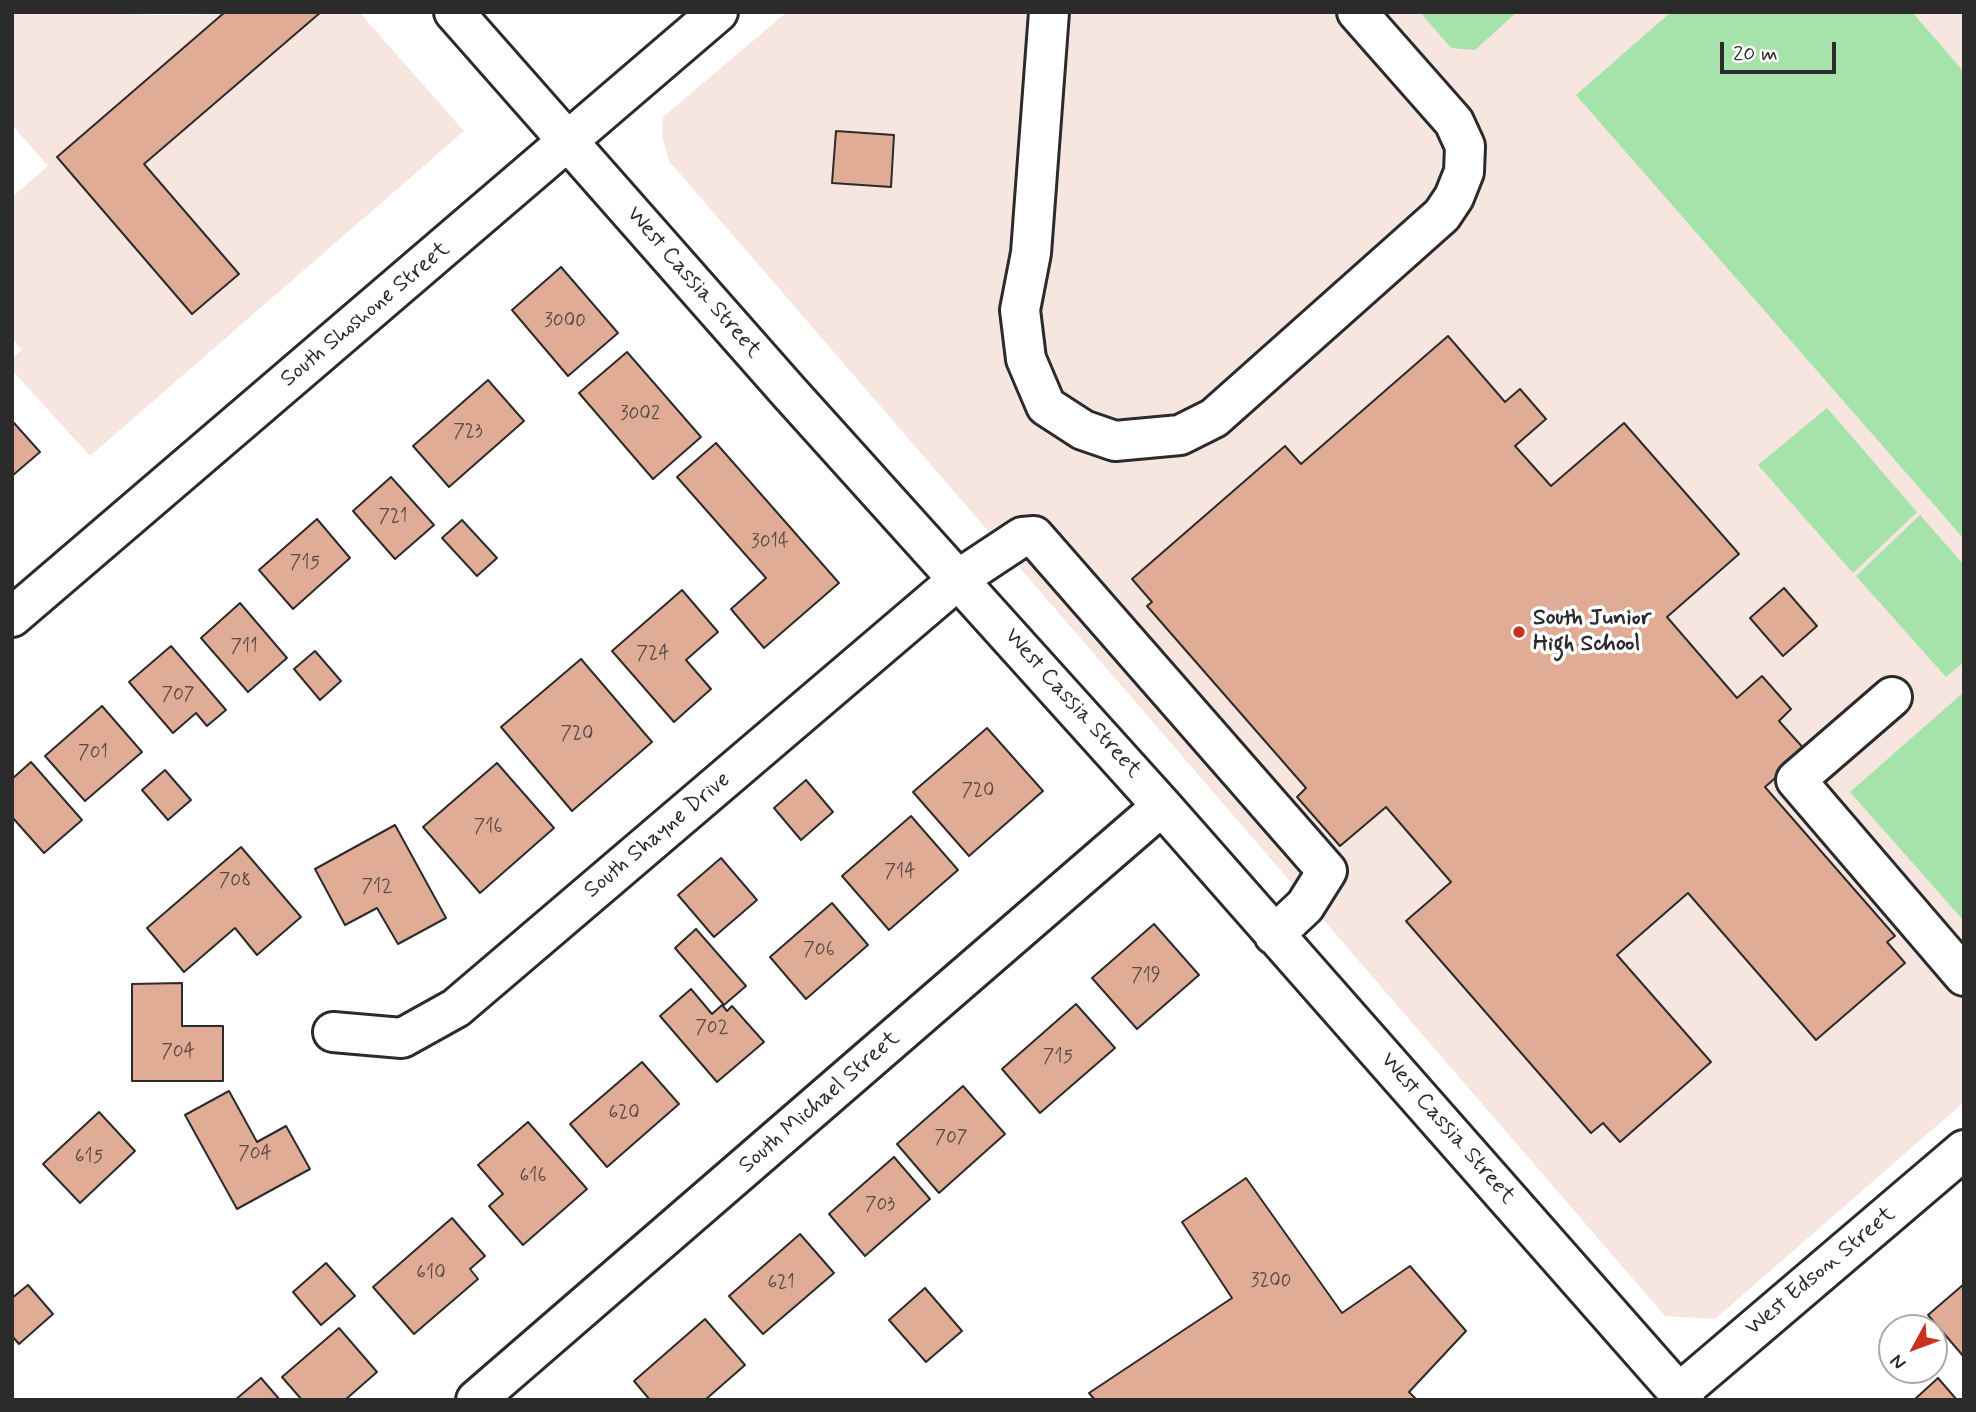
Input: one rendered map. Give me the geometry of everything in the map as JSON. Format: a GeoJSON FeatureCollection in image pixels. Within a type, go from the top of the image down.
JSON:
{"type":"FeatureCollection","features":[{"type":"Feature","properties":{"kind":"street","name":"West Cassia Street"},"geometry":{"type":"LineString","coordinates":[[454,12],[788,391],[960,578],[1682,1396]]}},
{"type":"Feature","properties":{"kind":"street","name":"South Shoshone Street"},"geometry":{"type":"LineString","coordinates":[[12,617],[718,12]]}},
{"type":"Feature","properties":{"kind":"street"},"geometry":{"type":"LineString","coordinates":[[1049,12],[1031,253],[1020,310],[1026,359],[1046,406],[1083,430],[1115,441],[1180,435],[1214,418],[1442,215],[1454,197],[1465,172],[1465,146],[1454,122],[1357,12]]}},
{"type":"Feature","properties":{"kind":"street","name":"South Shayne Drive"},"geometry":{"type":"LineString","coordinates":[[333,1032],[402,1038],[456,1008],[960,578],[1022,537],[1034,536],[1327,871],[1305,906],[1274,935]]}},
{"type":"Feature","properties":{"kind":"street"},"geometry":{"type":"LineString","coordinates":[[1892,697],[1796,780],[1964,976]]}},
{"type":"Feature","properties":{"kind":"street","name":"South Michael Street"},"geometry":{"type":"LineString","coordinates":[[476,1400],[1162,806]]}},
{"type":"Feature","properties":{"kind":"street","name":"West Edson Street"},"geometry":{"type":"LineString","coordinates":[[1682,1396],[1964,1150]]}},
{"type":"Feature","properties":{"kind":"shaded area"},"geometry":{"type":"Polygon","coordinates":[[[12,12],[167,15],[359,12],[464,131],[90,456],[12,370],[12,359],[22,350],[12,339],[12,197],[48,166],[12,125],[12,12]]]}},
{"type":"Feature","properties":{"kind":"shaded area","name":"South Junior High School"},"geometry":{"type":"Polygon","coordinates":[[[787,12],[1964,12],[1964,1102],[1715,1319],[1665,1316],[669,161],[662,136],[663,117],[787,12]]]}},
{"type":"Feature","properties":{"kind":"green space"},"geometry":{"type":"Polygon","coordinates":[[[1420,12],[1517,12],[1475,50],[1451,48],[1420,12]]]}},
{"type":"Feature","properties":{"kind":"green space"},"geometry":{"type":"Polygon","coordinates":[[[1671,12],[1912,12],[1964,72],[1964,539],[1576,95],[1671,12]]]}},
{"type":"Feature","properties":{"kind":"green space"},"geometry":{"type":"Polygon","coordinates":[[[1827,408],[1917,512],[1853,573],[1758,465],[1827,408]]]}},
{"type":"Feature","properties":{"kind":"green space"},"geometry":{"type":"Polygon","coordinates":[[[1920,515],[1964,565],[1964,662],[1946,677],[1856,576],[1920,515]]]}},
{"type":"Feature","properties":{"kind":"green space"},"geometry":{"type":"Polygon","coordinates":[[[1964,692],[1964,921],[1850,792],[1964,692]]]}},
{"type":"Feature","properties":{"kind":"building"},"geometry":{"type":"Polygon","coordinates":[[[225,12],[321,12],[144,164],[239,274],[192,314],[57,157],[225,12]]]}},
{"type":"Feature","properties":{"kind":"building"},"geometry":{"type":"Polygon","coordinates":[[[836,131],[894,135],[891,187],[832,183],[836,131]]]}},
{"type":"Feature","properties":{"kind":"building"},"geometry":{"type":"Polygon","coordinates":[[[561,267],[618,333],[568,376],[512,310],[561,267]]]}},
{"type":"Feature","properties":{"kind":"building"},"geometry":{"type":"Polygon","coordinates":[[[1448,336],[1505,402],[1520,389],[1546,419],[1515,446],[1551,486],[1624,423],[1739,554],[1667,617],[1737,698],[1762,676],[1791,709],[1779,721],[1806,751],[1765,787],[1895,936],[1887,942],[1905,963],[1816,1040],[1688,893],[1617,955],[1711,1062],[1620,1142],[1603,1123],[1591,1133],[1406,921],[1451,882],[1386,807],[1340,846],[1297,797],[1306,788],[1147,606],[1152,602],[1132,579],[1285,446],[1301,464],[1448,336]]]}},
{"type":"Feature","properties":{"kind":"building"},"geometry":{"type":"Polygon","coordinates":[[[627,352],[701,437],[653,479],[579,393],[627,352]]]}},
{"type":"Feature","properties":{"kind":"building"},"geometry":{"type":"Polygon","coordinates":[[[488,380],[524,421],[449,487],[413,446],[488,380]]]}},
{"type":"Feature","properties":{"kind":"building"},"geometry":{"type":"Polygon","coordinates":[[[14,423],[40,452],[12,476],[12,424],[14,423]]]}},
{"type":"Feature","properties":{"kind":"building"},"geometry":{"type":"Polygon","coordinates":[[[716,443],[839,583],[764,648],[731,609],[766,578],[677,477],[716,443]]]}},
{"type":"Feature","properties":{"kind":"building"},"geometry":{"type":"Polygon","coordinates":[[[391,477],[434,525],[395,559],[353,511],[391,477]]]}},
{"type":"Feature","properties":{"kind":"building"},"geometry":{"type":"Polygon","coordinates":[[[317,519],[350,558],[293,609],[259,570],[317,519]]]}},
{"type":"Feature","properties":{"kind":"building"},"geometry":{"type":"Polygon","coordinates":[[[462,520],[497,558],[477,576],[442,538],[462,520]]]}},
{"type":"Feature","properties":{"kind":"building"},"geometry":{"type":"Polygon","coordinates":[[[1784,588],[1817,626],[1783,656],[1750,618],[1784,588]]]}},
{"type":"Feature","properties":{"kind":"building"},"geometry":{"type":"Polygon","coordinates":[[[682,590],[718,632],[686,660],[711,689],[674,722],[612,651],[682,590]]]}},
{"type":"Feature","properties":{"kind":"building"},"geometry":{"type":"Polygon","coordinates":[[[240,603],[287,658],[248,692],[201,638],[240,603]]]}},
{"type":"Feature","properties":{"kind":"building"},"geometry":{"type":"Polygon","coordinates":[[[171,646],[226,710],[207,726],[196,713],[173,733],[129,682],[171,646]]]}},
{"type":"Feature","properties":{"kind":"building"},"geometry":{"type":"Polygon","coordinates":[[[315,651],[341,681],[320,700],[294,669],[315,651]]]}},
{"type":"Feature","properties":{"kind":"building"},"geometry":{"type":"Polygon","coordinates":[[[581,659],[652,742],[572,811],[501,727],[581,659]]]}},
{"type":"Feature","properties":{"kind":"building"},"geometry":{"type":"Polygon","coordinates":[[[102,706],[142,752],[85,801],[45,756],[102,706]]]}},
{"type":"Feature","properties":{"kind":"building"},"geometry":{"type":"Polygon","coordinates":[[[987,728],[1043,791],[969,856],[913,792],[987,728]]]}},
{"type":"Feature","properties":{"kind":"building"},"geometry":{"type":"Polygon","coordinates":[[[31,762],[82,820],[44,853],[12,817],[12,779],[31,762]]]}},
{"type":"Feature","properties":{"kind":"building"},"geometry":{"type":"Polygon","coordinates":[[[497,763],[554,828],[480,893],[423,827],[497,763]]]}},
{"type":"Feature","properties":{"kind":"building"},"geometry":{"type":"Polygon","coordinates":[[[165,770],[191,800],[168,820],[142,790],[165,770]]]}},
{"type":"Feature","properties":{"kind":"building"},"geometry":{"type":"Polygon","coordinates":[[[806,780],[833,812],[801,840],[774,808],[806,780]]]}},
{"type":"Feature","properties":{"kind":"building"},"geometry":{"type":"Polygon","coordinates":[[[911,816],[958,870],[889,930],[842,876],[911,816]]]}},
{"type":"Feature","properties":{"kind":"building"},"geometry":{"type":"Polygon","coordinates":[[[395,825],[446,918],[398,944],[377,908],[345,925],[315,869],[395,825]]]}},
{"type":"Feature","properties":{"kind":"building"},"geometry":{"type":"Polygon","coordinates":[[[241,847],[301,917],[257,955],[235,928],[184,972],[147,928],[241,847]]]}},
{"type":"Feature","properties":{"kind":"building"},"geometry":{"type":"Polygon","coordinates":[[[721,858],[757,900],[714,937],[678,895],[721,858]]]}},
{"type":"Feature","properties":{"kind":"building"},"geometry":{"type":"Polygon","coordinates":[[[832,903],[868,945],[806,999],[770,957],[832,903]]]}},
{"type":"Feature","properties":{"kind":"building"},"geometry":{"type":"Polygon","coordinates":[[[1154,924],[1199,975],[1137,1029],[1092,978],[1154,924]]]}},
{"type":"Feature","properties":{"kind":"building"},"geometry":{"type":"Polygon","coordinates":[[[696,929],[746,986],[724,1005],[675,948],[696,929]]]}},
{"type":"Feature","properties":{"kind":"building"},"geometry":{"type":"Polygon","coordinates":[[[182,983],[182,1026],[223,1026],[223,1081],[132,1081],[132,984],[182,983]]]}},
{"type":"Feature","properties":{"kind":"building"},"geometry":{"type":"Polygon","coordinates":[[[691,989],[712,1014],[722,1005],[727,1011],[732,1006],[764,1042],[717,1082],[660,1016],[691,989]]]}},
{"type":"Feature","properties":{"kind":"building"},"geometry":{"type":"Polygon","coordinates":[[[1076,1004],[1115,1048],[1040,1113],[1002,1069],[1076,1004]]]}},
{"type":"Feature","properties":{"kind":"building"},"geometry":{"type":"Polygon","coordinates":[[[642,1062],[679,1104],[607,1167],[570,1124],[642,1062]]]}},
{"type":"Feature","properties":{"kind":"building"},"geometry":{"type":"Polygon","coordinates":[[[963,1086],[1005,1134],[939,1193],[897,1144],[963,1086]]]}},
{"type":"Feature","properties":{"kind":"building"},"geometry":{"type":"Polygon","coordinates":[[[229,1091],[257,1142],[286,1126],[310,1169],[237,1209],[185,1115],[229,1091]]]}},
{"type":"Feature","properties":{"kind":"building"},"geometry":{"type":"Polygon","coordinates":[[[99,1112],[135,1151],[80,1203],[43,1164],[99,1112]]]}},
{"type":"Feature","properties":{"kind":"building"},"geometry":{"type":"Polygon","coordinates":[[[528,1122],[587,1189],[523,1245],[489,1206],[503,1194],[478,1165],[528,1122]]]}},
{"type":"Feature","properties":{"kind":"building"},"geometry":{"type":"Polygon","coordinates":[[[894,1157],[930,1199],[865,1256],[829,1214],[894,1157]]]}},
{"type":"Feature","properties":{"kind":"building"},"geometry":{"type":"Polygon","coordinates":[[[1246,1178],[1342,1313],[1410,1266],[1466,1331],[1409,1392],[1417,1400],[1095,1400],[1089,1393],[1232,1298],[1182,1222],[1246,1178]]]}},
{"type":"Feature","properties":{"kind":"building"},"geometry":{"type":"Polygon","coordinates":[[[452,1218],[485,1256],[470,1269],[478,1279],[414,1334],[373,1287],[452,1218]]]}},
{"type":"Feature","properties":{"kind":"building"},"geometry":{"type":"Polygon","coordinates":[[[800,1234],[834,1273],[763,1334],[729,1296],[800,1234]]]}},
{"type":"Feature","properties":{"kind":"building"},"geometry":{"type":"Polygon","coordinates":[[[326,1263],[355,1296],[321,1325],[293,1292],[326,1263]]]}},
{"type":"Feature","properties":{"kind":"building"},"geometry":{"type":"Polygon","coordinates":[[[1964,1284],[1964,1357],[1948,1338],[1948,1314],[1929,1314],[1964,1284]]]}},
{"type":"Feature","properties":{"kind":"building"},"geometry":{"type":"Polygon","coordinates":[[[28,1285],[53,1314],[19,1344],[12,1336],[12,1298],[28,1285]]]}},
{"type":"Feature","properties":{"kind":"building"},"geometry":{"type":"Polygon","coordinates":[[[925,1288],[962,1331],[926,1362],[889,1320],[925,1288]]]}},
{"type":"Feature","properties":{"kind":"building"},"geometry":{"type":"Polygon","coordinates":[[[705,1319],[745,1365],[705,1400],[650,1400],[634,1381],[705,1319]]]}},
{"type":"Feature","properties":{"kind":"building"},"geometry":{"type":"Polygon","coordinates":[[[339,1328],[377,1372],[345,1400],[302,1400],[282,1377],[339,1328]]]}},
{"type":"Feature","properties":{"kind":"building"},"geometry":{"type":"Polygon","coordinates":[[[261,1378],[280,1400],[235,1400],[261,1378]]]}},
{"type":"Feature","properties":{"kind":"building"},"geometry":{"type":"Polygon","coordinates":[[[1931,1384],[1943,1384],[1957,1400],[1914,1400],[1931,1384]]]}},
{"type":"Feature","properties":{"kind":"place","name":"South Junior High School"},"geometry":{"type":"Point","coordinates":[1519,632]}}]}
